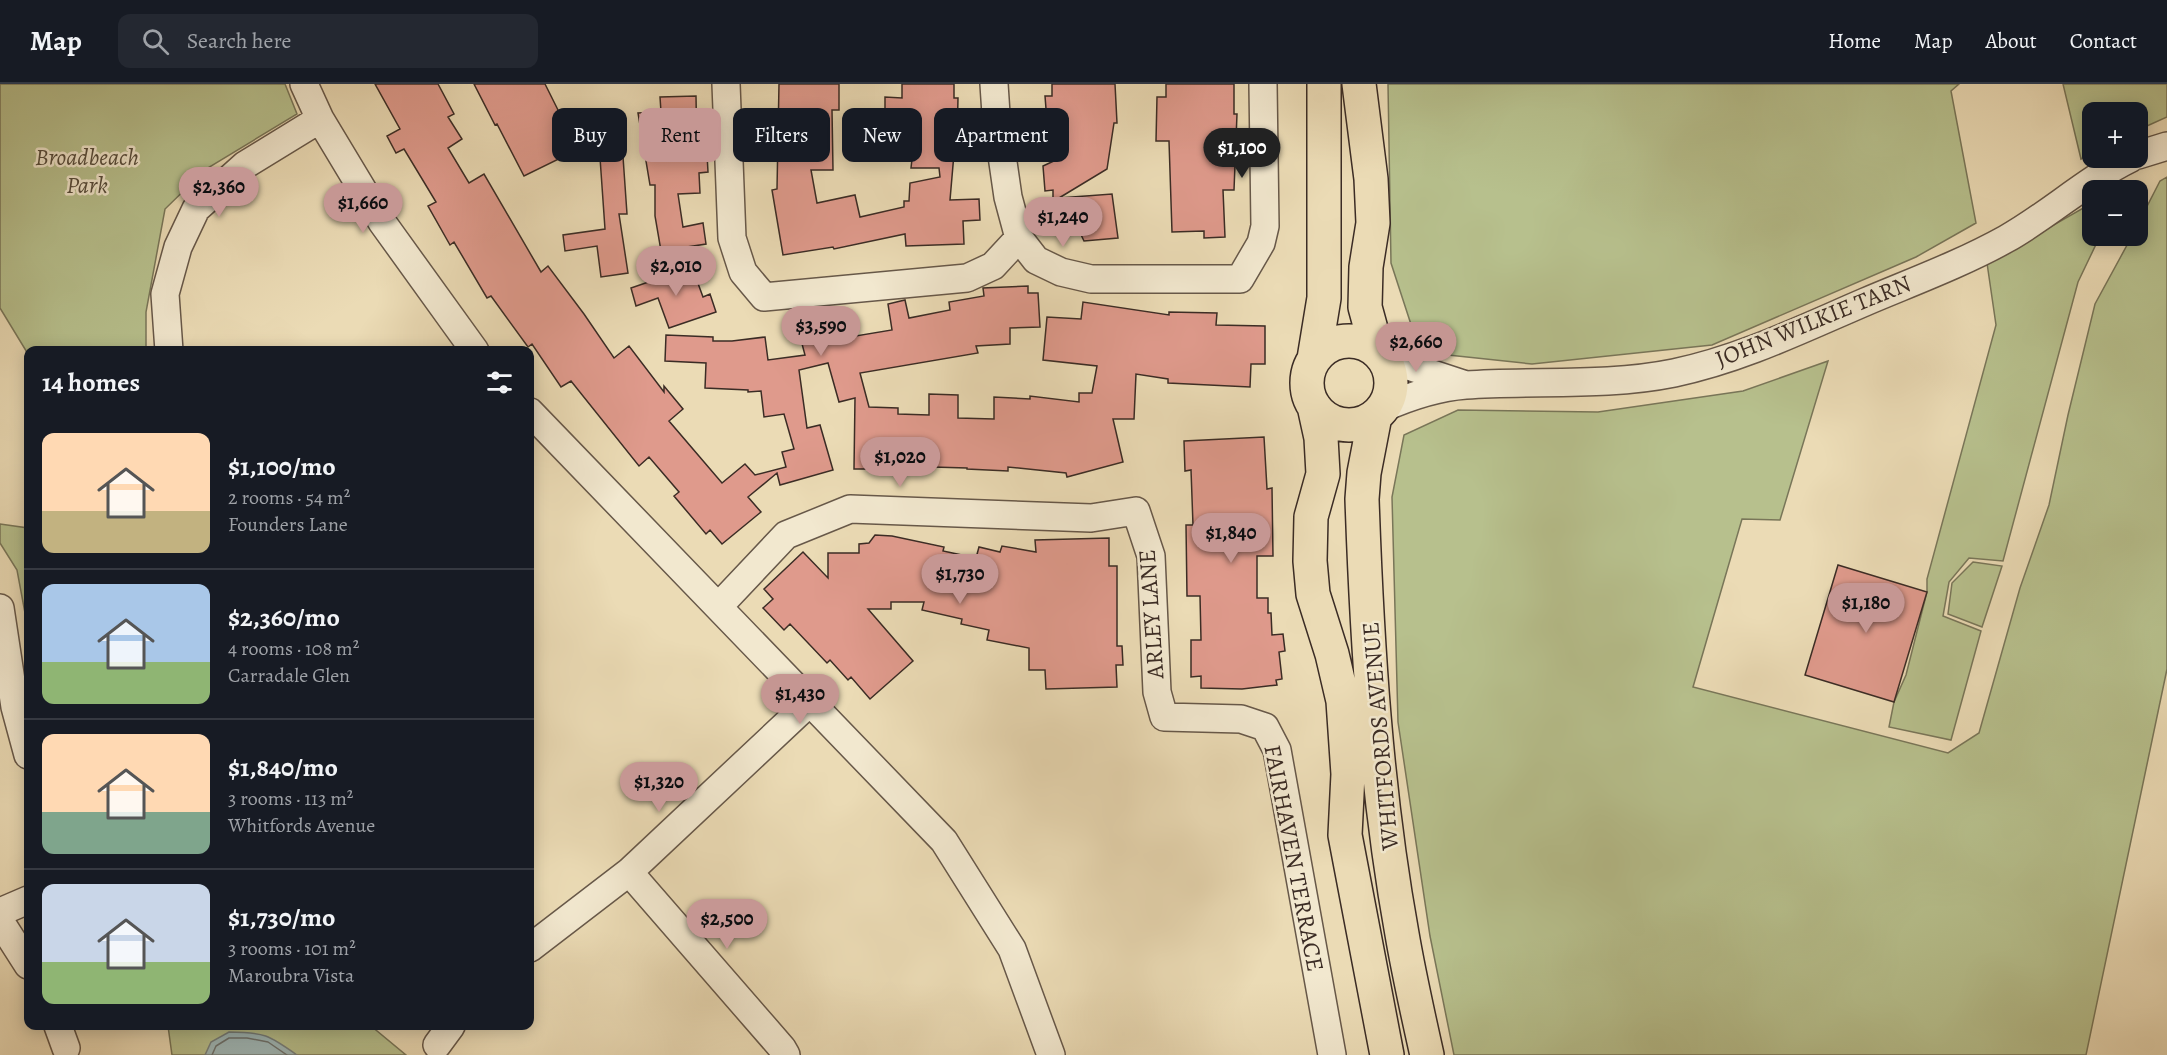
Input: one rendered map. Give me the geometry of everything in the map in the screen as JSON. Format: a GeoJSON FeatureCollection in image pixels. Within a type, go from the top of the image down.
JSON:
{"type":"FeatureCollection","features":[{"type":"Feature","properties":{"kind":"main road"},"geometry":{"type":"LineString","coordinates":[[1324,84],[1324,298],[1314,359],[1307,383],[1308,395],[1314,406],[1329,420],[1349,425],[1363,423],[1379,412],[1389,396],[1392,383],[1390,370],[1380,355],[1365,307],[1366,267],[1373,223],[1371,179],[1359,84]]}},
{"type":"Feature","properties":{"kind":"main road"},"geometry":{"type":"LineString","coordinates":[[1314,359],[1324,349],[1337,342],[1351,341],[1364,343],[1380,355]]}},
{"type":"Feature","properties":{"kind":"main road","name":"WHITFORDS AVENUE"},"geometry":{"type":"LineString","coordinates":[[1314,406],[1321,438],[1323,474],[1311,517],[1310,561],[1313,594],[1332,654],[1343,700],[1348,774],[1345,835],[1387,1055]]}},
{"type":"Feature","properties":{"kind":"main road","name":"WHITFORDS AVENUE"},"geometry":{"type":"LineString","coordinates":[[1379,412],[1364,473],[1362,499],[1373,707],[1402,933],[1427,1055]]}},
{"type":"Feature","properties":{"kind":"street"},"geometry":{"type":"LineString","coordinates":[[304,84],[320,119],[382,222],[471,346]]}},
{"type":"Feature","properties":{"kind":"street"},"geometry":{"type":"LineString","coordinates":[[726,84],[732,238],[743,272],[764,297],[967,278],[993,266],[1018,238]]}},
{"type":"Feature","properties":{"kind":"street"},"geometry":{"type":"LineString","coordinates":[[994,84],[1008,197],[1018,238],[1036,260],[1061,272],[1091,279],[1240,279],[1261,243],[1265,226],[1263,84]]}},
{"type":"Feature","properties":{"kind":"street"},"geometry":{"type":"LineString","coordinates":[[169,346],[165,294],[178,247],[196,209],[245,165],[320,119]]}},
{"type":"Feature","properties":{"kind":"street"},"geometry":{"type":"LineString","coordinates":[[2148,152],[2167,146]]}},
{"type":"Feature","properties":{"kind":"street","name":"JOHN WILKIE TARN"},"geometry":{"type":"LineString","coordinates":[[1379,412],[1407,398],[1464,385],[1562,384],[1619,380],[1673,373],[1743,354],[1811,327],[2006,239],[2109,168]]}},
{"type":"Feature","properties":{"kind":"street","name":"JOHN WILKIE TARN"},"geometry":{"type":"LineString","coordinates":[[1380,355],[1464,385]]}},
{"type":"Feature","properties":{"kind":"street"},"geometry":{"type":"LineString","coordinates":[[534,416],[944,841],[1012,949],[1051,1055]]}},
{"type":"Feature","properties":{"kind":"street","name":"ARLEY LANE"},"geometry":{"type":"LineString","coordinates":[[719,606],[786,535],[850,509],[1091,518],[1136,511],[1151,556],[1157,692],[1164,717]]}},
{"type":"Feature","properties":{"kind":"street"},"geometry":{"type":"LineString","coordinates":[[0,608],[15,707],[24,740]]}},
{"type":"Feature","properties":{"kind":"street"},"geometry":{"type":"LineString","coordinates":[[534,945],[629,872],[810,702]]}},
{"type":"Feature","properties":{"kind":"street","name":"FAIRHAVEN TERRACE"},"geometry":{"type":"LineString","coordinates":[[1164,717],[1241,719],[1265,727],[1277,750],[1332,1055]]}},
{"type":"Feature","properties":{"kind":"street"},"geometry":{"type":"LineString","coordinates":[[629,872],[786,1055]]}},
{"type":"Feature","properties":{"kind":"street"},"geometry":{"type":"LineString","coordinates":[[0,912],[24,902]]}},
{"type":"Feature","properties":{"kind":"street"},"geometry":{"type":"LineString","coordinates":[[0,921],[24,959]]}},
{"type":"Feature","properties":{"kind":"green space","name":"Broadbeach Park"},"geometry":{"type":"Polygon","coordinates":[[[0,84],[285,84],[297,114],[206,169],[165,209],[146,312],[146,346],[24,347],[0,308],[0,84]]]}},
{"type":"Feature","properties":{"kind":"green space"},"geometry":{"type":"Polygon","coordinates":[[[1388,84],[1959,84],[1951,91],[1976,223],[1916,257],[1712,345],[1532,364],[1420,352],[1391,263],[1388,84]]]}},
{"type":"Feature","properties":{"kind":"green space"},"geometry":{"type":"Polygon","coordinates":[[[2063,84],[2167,84],[2167,117],[2148,126],[2148,102],[2082,102],[2081,159],[2063,84]]]}},
{"type":"Feature","properties":{"kind":"green space"},"geometry":{"type":"Polygon","coordinates":[[[2167,177],[2167,669],[2086,1055],[1454,1055],[1430,936],[1398,722],[1392,497],[1404,435],[1458,410],[1598,412],[1743,391],[1828,361],[1780,520],[1742,519],[1693,687],[1948,753],[1979,733],[2020,588],[2049,505],[2095,304],[2127,246],[2148,246],[2148,204],[2160,181],[2167,177]]]}},
{"type":"Feature","properties":{"kind":"green space"},"geometry":{"type":"Polygon","coordinates":[[[2082,209],[2082,246],[2095,246],[2078,282],[2003,561],[1969,558],[1949,582],[1943,616],[1981,631],[1951,740],[1889,727],[1894,702],[1906,675],[1927,592],[1927,579],[1996,325],[1987,263],[2082,209]]]}},
{"type":"Feature","properties":{"kind":"green space"},"geometry":{"type":"Polygon","coordinates":[[[0,524],[24,527],[24,608],[17,570],[0,543],[0,524]]]}},
{"type":"Feature","properties":{"kind":"green space"},"geometry":{"type":"Polygon","coordinates":[[[1973,562],[2002,566],[1982,627],[1948,614],[1952,583],[1973,562]]]}},
{"type":"Feature","properties":{"kind":"green space"},"geometry":{"type":"Polygon","coordinates":[[[169,1030],[376,1030],[406,1055],[172,1055],[169,1030]]]}},
{"type":"Feature","properties":{"kind":"water"},"geometry":{"type":"Polygon","coordinates":[[[229,1032],[266,1036],[297,1055],[205,1055],[211,1042],[229,1032]]]}},
{"type":"Feature","properties":{"kind":"building"},"geometry":{"type":"Polygon","coordinates":[[[375,84],[438,84],[454,114],[448,117],[462,139],[448,148],[469,183],[484,174],[541,272],[548,266],[614,358],[629,346],[664,392],[664,386],[683,409],[669,421],[722,483],[745,464],[755,475],[786,467],[782,452],[794,449],[784,414],[764,417],[761,391],[705,388],[706,363],[665,361],[666,335],[713,337],[713,341],[765,337],[768,360],[805,355],[801,340],[828,333],[824,317],[844,312],[850,337],[892,330],[888,304],[905,300],[909,318],[950,310],[949,302],[984,296],[983,288],[1028,286],[1028,293],[1038,293],[1040,327],[1010,328],[1010,344],[976,346],[978,353],[860,373],[869,407],[898,408],[898,414],[929,415],[929,394],[958,395],[958,418],[994,419],[994,397],[1030,399],[1030,396],[1079,402],[1079,393],[1092,393],[1097,366],[1043,360],[1047,317],[1081,319],[1083,302],[1169,315],[1169,312],[1217,313],[1216,325],[1265,326],[1265,364],[1251,364],[1250,387],[1168,383],[1168,379],[1136,374],[1134,419],[1113,419],[1123,462],[1067,477],[1066,473],[1008,467],[1008,471],[897,466],[897,469],[854,469],[855,398],[839,402],[828,363],[799,370],[807,428],[820,425],[833,470],[780,485],[777,473],[748,497],[761,512],[722,544],[710,530],[706,534],[674,496],[679,492],[649,457],[639,466],[571,381],[561,387],[534,346],[532,344],[527,346],[491,296],[487,298],[454,242],[450,245],[428,206],[436,202],[404,149],[396,153],[387,136],[400,129],[375,84]]]}},
{"type":"Feature","properties":{"kind":"building"},"geometry":{"type":"Polygon","coordinates":[[[474,84],[545,84],[557,108],[552,108],[553,162],[524,176],[497,124],[495,125],[474,84]]]}},
{"type":"Feature","properties":{"kind":"building"},"geometry":{"type":"Polygon","coordinates":[[[779,84],[839,84],[839,110],[832,110],[833,170],[811,170],[817,203],[855,195],[860,217],[904,207],[904,201],[909,201],[910,183],[940,177],[939,168],[911,168],[912,162],[922,162],[922,108],[885,108],[885,97],[902,98],[902,84],[954,84],[954,98],[958,98],[958,108],[934,108],[934,162],[953,162],[950,200],[979,199],[980,220],[963,221],[964,244],[906,246],[905,234],[834,249],[833,247],[783,255],[772,190],[777,189],[778,162],[830,162],[830,108],[779,108],[779,84]]]}},
{"type":"Feature","properties":{"kind":"building"},"geometry":{"type":"Polygon","coordinates":[[[1052,84],[1115,84],[1117,123],[1114,123],[1107,169],[1059,198],[1112,194],[1118,238],[1084,241],[1076,224],[1064,225],[1051,198],[1053,198],[1053,190],[1045,191],[1043,166],[1052,162],[1069,162],[1069,108],[1046,108],[1045,96],[1052,96],[1052,84]]]}},
{"type":"Feature","properties":{"kind":"building"},"geometry":{"type":"Polygon","coordinates":[[[1166,84],[1234,84],[1234,114],[1237,114],[1234,190],[1223,190],[1225,237],[1204,238],[1204,231],[1172,232],[1169,141],[1156,141],[1157,97],[1166,97],[1166,84]]]}},
{"type":"Feature","properties":{"kind":"building"},"geometry":{"type":"Polygon","coordinates":[[[696,96],[696,108],[661,108],[660,97],[696,96]]]}},
{"type":"Feature","properties":{"kind":"building"},"geometry":{"type":"Polygon","coordinates":[[[600,162],[623,162],[627,214],[619,214],[628,273],[601,277],[597,246],[565,251],[563,235],[605,229],[600,162]]]}},
{"type":"Feature","properties":{"kind":"building"},"geometry":{"type":"Polygon","coordinates":[[[646,162],[707,162],[708,172],[699,173],[700,193],[678,194],[683,227],[703,223],[706,244],[661,251],[655,216],[655,185],[650,185],[646,162]]]}},
{"type":"Feature","properties":{"kind":"building"},"geometry":{"type":"Polygon","coordinates":[[[692,267],[703,297],[710,294],[716,312],[669,328],[658,298],[636,306],[631,288],[692,267]]]}},
{"type":"Feature","properties":{"kind":"building"},"geometry":{"type":"Polygon","coordinates":[[[1264,437],[1267,489],[1272,488],[1273,556],[1257,556],[1257,598],[1268,598],[1272,635],[1283,634],[1285,651],[1279,652],[1282,679],[1276,680],[1277,685],[1242,689],[1201,688],[1201,676],[1191,677],[1191,640],[1201,640],[1200,596],[1187,596],[1186,525],[1193,525],[1191,470],[1185,471],[1184,441],[1264,437]]]}},
{"type":"Feature","properties":{"kind":"building"},"geometry":{"type":"Polygon","coordinates":[[[875,535],[892,536],[944,547],[943,551],[976,558],[979,547],[1000,552],[1002,546],[1036,552],[1035,540],[1109,538],[1109,566],[1117,566],[1117,646],[1122,646],[1123,665],[1116,665],[1117,687],[1046,689],[1045,670],[1029,670],[1029,648],[987,640],[989,630],[961,624],[962,619],[922,610],[924,602],[891,602],[891,609],[868,609],[913,661],[870,699],[851,677],[848,680],[830,660],[827,663],[790,624],[784,630],[763,608],[773,599],[764,589],[803,552],[828,578],[828,553],[859,553],[859,544],[869,543],[875,535]]]}},
{"type":"Feature","properties":{"kind":"building"},"geometry":{"type":"Polygon","coordinates":[[[1838,565],[1927,592],[1894,702],[1805,675],[1838,565]]]}}]}
